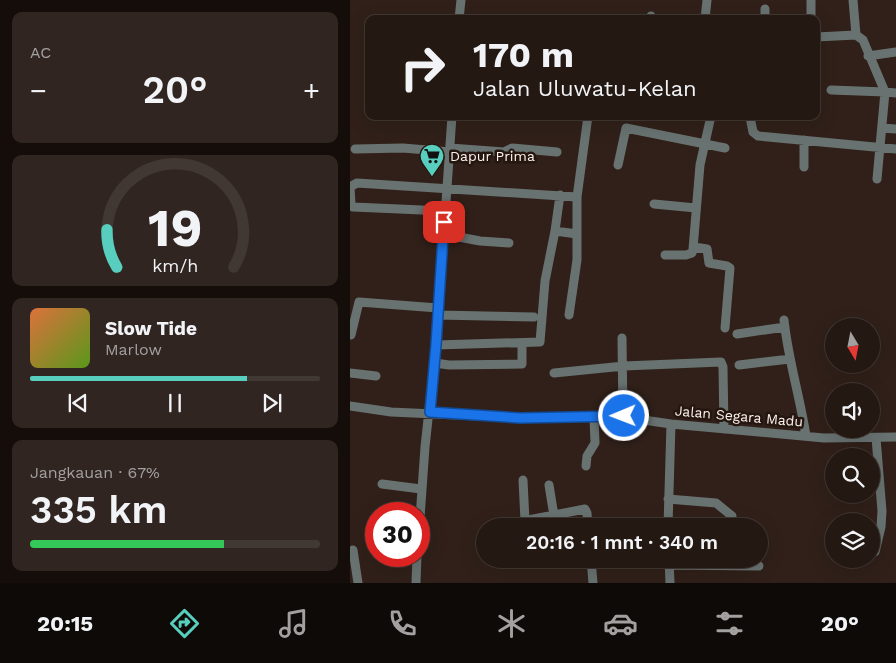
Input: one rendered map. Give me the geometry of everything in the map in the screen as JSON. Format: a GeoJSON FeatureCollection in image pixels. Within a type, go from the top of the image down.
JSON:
{"type":"FeatureCollection","features":[{"type":"Feature","properties":{"kind":"street"},"geometry":{"type":"LineString","coordinates":[[459,15],[460,0]]}},
{"type":"Feature","properties":{"kind":"street"},"geometry":{"type":"LineString","coordinates":[[706,15],[708,0]]}},
{"type":"Feature","properties":{"kind":"street"},"geometry":{"type":"LineString","coordinates":[[811,0],[811,15]]}},
{"type":"Feature","properties":{"kind":"street"},"geometry":{"type":"LineString","coordinates":[[853,0],[856,35]]}},
{"type":"Feature","properties":{"kind":"street"},"geometry":{"type":"LineString","coordinates":[[820,37],[856,35],[863,40],[868,56],[885,92],[877,179]]}},
{"type":"Feature","properties":{"kind":"street"},"geometry":{"type":"LineString","coordinates":[[868,56],[896,52]]}},
{"type":"Feature","properties":{"kind":"street"},"geometry":{"type":"LineString","coordinates":[[831,90],[896,94]]}},
{"type":"Feature","properties":{"kind":"street"},"geometry":{"type":"LineString","coordinates":[[420,502],[424,447],[435,363],[452,120]]}},
{"type":"Feature","properties":{"kind":"street"},"geometry":{"type":"LineString","coordinates":[[569,315],[577,260],[577,197],[587,120]]}},
{"type":"Feature","properties":{"kind":"street"},"geometry":{"type":"LineString","coordinates":[[665,254],[692,253],[700,165],[710,120]]}},
{"type":"Feature","properties":{"kind":"street"},"geometry":{"type":"LineString","coordinates":[[750,120],[754,132],[758,136],[896,149]]}},
{"type":"Feature","properties":{"kind":"street"},"geometry":{"type":"LineString","coordinates":[[618,165],[626,128],[725,148]]}},
{"type":"Feature","properties":{"kind":"street"},"geometry":{"type":"LineString","coordinates":[[882,128],[896,129]]}},
{"type":"Feature","properties":{"kind":"street"},"geometry":{"type":"LineString","coordinates":[[804,140],[804,168]]}},
{"type":"Feature","properties":{"kind":"street"},"geometry":{"type":"LineString","coordinates":[[355,148],[504,152],[512,148],[557,152]]}},
{"type":"Feature","properties":{"kind":"street"},"geometry":{"type":"LineString","coordinates":[[445,211],[353,207],[350,189],[352,184],[356,183],[577,197]]}},
{"type":"Feature","properties":{"kind":"street"},"geometry":{"type":"LineString","coordinates":[[436,345],[540,341],[544,281],[555,231],[560,195]]}},
{"type":"Feature","properties":{"kind":"street"},"geometry":{"type":"LineString","coordinates":[[654,204],[696,208]]}},
{"type":"Feature","properties":{"kind":"street"},"geometry":{"type":"LineString","coordinates":[[555,231],[577,234]]}},
{"type":"Feature","properties":{"kind":"street"},"geometry":{"type":"LineString","coordinates":[[444,234],[480,241],[509,243]]}},
{"type":"Feature","properties":{"kind":"street"},"geometry":{"type":"LineString","coordinates":[[694,247],[707,249],[709,263],[730,268],[725,328]]}},
{"type":"Feature","properties":{"kind":"street"},"geometry":{"type":"LineString","coordinates":[[351,335],[357,303],[360,301],[438,311],[534,317]]}},
{"type":"Feature","properties":{"kind":"street"},"geometry":{"type":"LineString","coordinates":[[737,334],[784,324],[790,359],[802,407],[806,436]]}},
{"type":"Feature","properties":{"kind":"street"},"geometry":{"type":"LineString","coordinates":[[622,338],[624,416]]}},
{"type":"Feature","properties":{"kind":"street"},"geometry":{"type":"LineString","coordinates":[[435,363],[449,365],[522,364],[522,343]]}},
{"type":"Feature","properties":{"kind":"street"},"geometry":{"type":"LineString","coordinates":[[739,365],[790,359]]}},
{"type":"Feature","properties":{"kind":"street"},"geometry":{"type":"LineString","coordinates":[[554,373],[624,366],[721,362],[723,367],[724,429]]}},
{"type":"Feature","properties":{"kind":"street"},"geometry":{"type":"LineString","coordinates":[[350,373],[376,376]]}},
{"type":"Feature","properties":{"kind":"street","name":"Jalan Segara Madu"},"geometry":{"type":"LineString","coordinates":[[350,406],[391,412],[430,412],[520,418],[624,416],[671,424],[825,438]]}},
{"type":"Feature","properties":{"kind":"street"},"geometry":{"type":"LineString","coordinates":[[586,466],[587,456],[595,443],[594,417]]}},
{"type":"Feature","properties":{"kind":"street"},"geometry":{"type":"LineString","coordinates":[[668,518],[671,424]]}},
{"type":"Feature","properties":{"kind":"street","name":"Jalan Segara Madu"},"geometry":{"type":"LineString","coordinates":[[880,438],[896,437]]}},
{"type":"Feature","properties":{"kind":"street","name":"Jalan Segara Madu"},"geometry":{"type":"LineString","coordinates":[[829,438],[876,438]]}},
{"type":"Feature","properties":{"kind":"street"},"geometry":{"type":"LineString","coordinates":[[876,438],[882,511],[880,527]]}},
{"type":"Feature","properties":{"kind":"street"},"geometry":{"type":"LineString","coordinates":[[523,480],[525,518]]}},
{"type":"Feature","properties":{"kind":"street"},"geometry":{"type":"LineString","coordinates":[[382,484],[421,490]]}},
{"type":"Feature","properties":{"kind":"street"},"geometry":{"type":"LineString","coordinates":[[549,484],[554,516]]}},
{"type":"Feature","properties":{"kind":"street"},"geometry":{"type":"LineString","coordinates":[[668,499],[716,503],[732,516]]}},
{"type":"Feature","properties":{"kind":"street"},"geometry":{"type":"LineString","coordinates":[[542,518],[585,509],[587,518]]}},
{"type":"Feature","properties":{"kind":"street"},"geometry":{"type":"LineString","coordinates":[[353,550],[358,583]]}},
{"type":"Feature","properties":{"kind":"street"},"geometry":{"type":"LineString","coordinates":[[416,583],[417,567]]}},
{"type":"Feature","properties":{"kind":"street"},"geometry":{"type":"LineString","coordinates":[[592,568],[593,583]]}},
{"type":"Feature","properties":{"kind":"street"},"geometry":{"type":"LineString","coordinates":[[669,568],[670,583]]}},
{"type":"Feature","properties":{"kind":"place","name":"Dapur Prima"},"geometry":{"type":"Point","coordinates":[432,177]}},
{"type":"Feature","properties":{"kind":"route"},"geometry":{"type":"LineString","coordinates":[[444,222],[430,412],[520,418],[624,416]]}}]}
